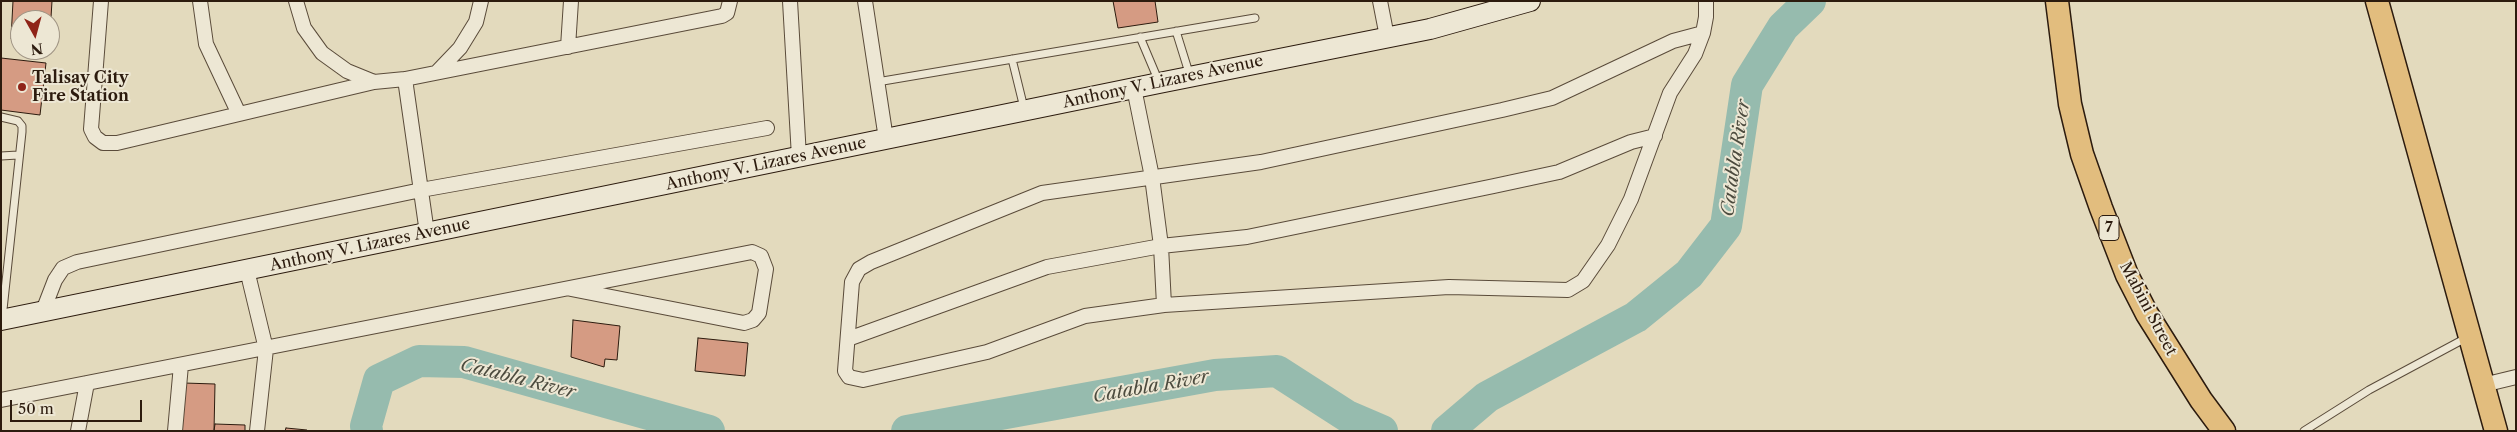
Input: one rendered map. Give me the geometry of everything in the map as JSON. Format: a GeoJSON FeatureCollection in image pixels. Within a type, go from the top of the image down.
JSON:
{"type":"FeatureCollection","features":[{"type":"Feature","properties":{"kind":"main road","name":"Anthony V. Lizares Avenue"},"geometry":{"type":"LineString","coordinates":[[2,320],[1190,76],[1430,29],[1530,1]]}},
{"type":"Feature","properties":{"kind":"main road","name":"Mabini Street"},"geometry":{"type":"LineString","coordinates":[[2057,1],[2070,104],[2082,154],[2101,208],[2128,274],[2147,314],[2201,400],[2224,431]]}},
{"type":"Feature","properties":{"kind":"main road"},"geometry":{"type":"LineString","coordinates":[[2377,1],[2496,431]]}},
{"type":"Feature","properties":{"kind":"street"},"geometry":{"type":"LineString","coordinates":[[101,1],[91,129],[95,138],[103,143],[116,142],[238,112],[374,82],[404,79],[722,16],[727,13],[730,1]]}},
{"type":"Feature","properties":{"kind":"street"},"geometry":{"type":"LineString","coordinates":[[200,1],[206,44],[238,112]]}},
{"type":"Feature","properties":{"kind":"street"},"geometry":{"type":"LineString","coordinates":[[296,1],[304,28],[322,53],[347,72],[374,82]]}},
{"type":"Feature","properties":{"kind":"street"},"geometry":{"type":"LineString","coordinates":[[438,71],[460,48],[468,36],[476,22],[481,1]]}},
{"type":"Feature","properties":{"kind":"street"},"geometry":{"type":"LineString","coordinates":[[568,47],[571,1]]}},
{"type":"Feature","properties":{"kind":"street"},"geometry":{"type":"LineString","coordinates":[[790,1],[799,157]]}},
{"type":"Feature","properties":{"kind":"street"},"geometry":{"type":"LineString","coordinates":[[865,1],[886,139]]}},
{"type":"Feature","properties":{"kind":"street"},"geometry":{"type":"LineString","coordinates":[[1380,1],[1387,37]]}},
{"type":"Feature","properties":{"kind":"street"},"geometry":{"type":"LineString","coordinates":[[1703,33],[1673,41],[1552,98],[1261,162],[1042,193],[871,262],[859,269],[852,282],[845,371],[849,377],[863,380],[987,352],[1085,316],[1164,305],[1450,288],[1568,290],[1583,281],[1608,245],[1631,199],[1670,93],[1695,54],[1703,33],[1706,1]]}},
{"type":"Feature","properties":{"kind":"street"},"geometry":{"type":"LineString","coordinates":[[404,79],[427,233]]}},
{"type":"Feature","properties":{"kind":"street"},"geometry":{"type":"LineString","coordinates":[[1134,88],[1152,177],[1161,246],[1164,305]]}},
{"type":"Feature","properties":{"kind":"street"},"geometry":{"type":"LineString","coordinates":[[42,311],[55,280],[63,268],[77,262],[421,190],[767,128]]}},
{"type":"Feature","properties":{"kind":"street"},"geometry":{"type":"LineString","coordinates":[[848,339],[1046,267],[1161,246],[1248,237],[1559,172],[1631,142],[1655,136]]}},
{"type":"Feature","properties":{"kind":"street"},"geometry":{"type":"LineString","coordinates":[[1,400],[752,252],[761,256],[766,268],[759,313],[753,320],[744,322],[571,289]]}},
{"type":"Feature","properties":{"kind":"street"},"geometry":{"type":"LineString","coordinates":[[246,270],[266,349],[257,431]]}},
{"type":"Feature","properties":{"kind":"street"},"geometry":{"type":"LineString","coordinates":[[175,431],[181,365]]}},
{"type":"Feature","properties":{"kind":"street"},"geometry":{"type":"LineString","coordinates":[[2484,385],[2516,377]]}},
{"type":"Feature","properties":{"kind":"street"},"geometry":{"type":"LineString","coordinates":[[78,431],[87,383]]}},
{"type":"Feature","properties":{"kind":"lane"},"geometry":{"type":"LineString","coordinates":[[877,82],[1255,18]]}},
{"type":"Feature","properties":{"kind":"lane"},"geometry":{"type":"LineString","coordinates":[[1176,31],[1190,76]]}},
{"type":"Feature","properties":{"kind":"lane"},"geometry":{"type":"LineString","coordinates":[[1140,37],[1159,83]]}},
{"type":"Feature","properties":{"kind":"lane"},"geometry":{"type":"LineString","coordinates":[[1012,59],[1025,110]]}},
{"type":"Feature","properties":{"kind":"lane"},"geometry":{"type":"LineString","coordinates":[[1,117],[18,122],[22,126],[3,282],[2,320]]}},
{"type":"Feature","properties":{"kind":"lane"},"geometry":{"type":"LineString","coordinates":[[1,156],[18,155]]}},
{"type":"Feature","properties":{"kind":"lane"},"geometry":{"type":"LineString","coordinates":[[2304,431],[2369,390],[2470,336]]}},
{"type":"Feature","properties":{"kind":"building"},"geometry":{"type":"Polygon","coordinates":[[[13,1],[52,1],[51,10],[13,10],[13,1]]]}},
{"type":"Feature","properties":{"kind":"building"},"geometry":{"type":"Polygon","coordinates":[[[1113,1],[1155,1],[1158,22],[1118,28],[1113,1]]]}},
{"type":"Feature","properties":{"kind":"building","name":"Talisay City Fire Station"},"geometry":{"type":"Polygon","coordinates":[[[1,58],[46,63],[40,115],[1,110],[1,58]]]}},
{"type":"Feature","properties":{"kind":"building"},"geometry":{"type":"Polygon","coordinates":[[[573,320],[620,326],[617,360],[605,359],[604,367],[571,357],[573,320]]]}},
{"type":"Feature","properties":{"kind":"building"},"geometry":{"type":"Polygon","coordinates":[[[698,338],[748,343],[745,376],[695,371],[698,338]]]}},
{"type":"Feature","properties":{"kind":"building"},"geometry":{"type":"Polygon","coordinates":[[[184,383],[215,384],[214,431],[182,431],[184,383]]]}},
{"type":"Feature","properties":{"kind":"building"},"geometry":{"type":"Polygon","coordinates":[[[215,424],[245,425],[245,431],[214,431],[215,424]]]}},
{"type":"Feature","properties":{"kind":"building"},"geometry":{"type":"Polygon","coordinates":[[[286,428],[307,430],[307,431],[285,431],[286,428]]]}},
{"type":"Feature","properties":{"kind":"waterway","name":"Catabla River"},"geometry":{"type":"LineString","coordinates":[[1447,431],[1487,397],[1636,317],[1689,274],[1726,226],[1747,85],[1783,27],[1810,1]]}},
{"type":"Feature","properties":{"kind":"waterway","name":"Catabla River"},"geometry":{"type":"LineString","coordinates":[[367,431],[366,426],[379,380],[419,361],[464,362],[709,431]]}},
{"type":"Feature","properties":{"kind":"waterway","name":"Catabla River"},"geometry":{"type":"LineString","coordinates":[[907,431],[1215,375],[1277,371],[1347,416],[1382,431]]}},
{"type":"Feature","properties":{"kind":"place","name":"Talisay City Fire Station"},"geometry":{"type":"Point","coordinates":[22,87]}}]}
